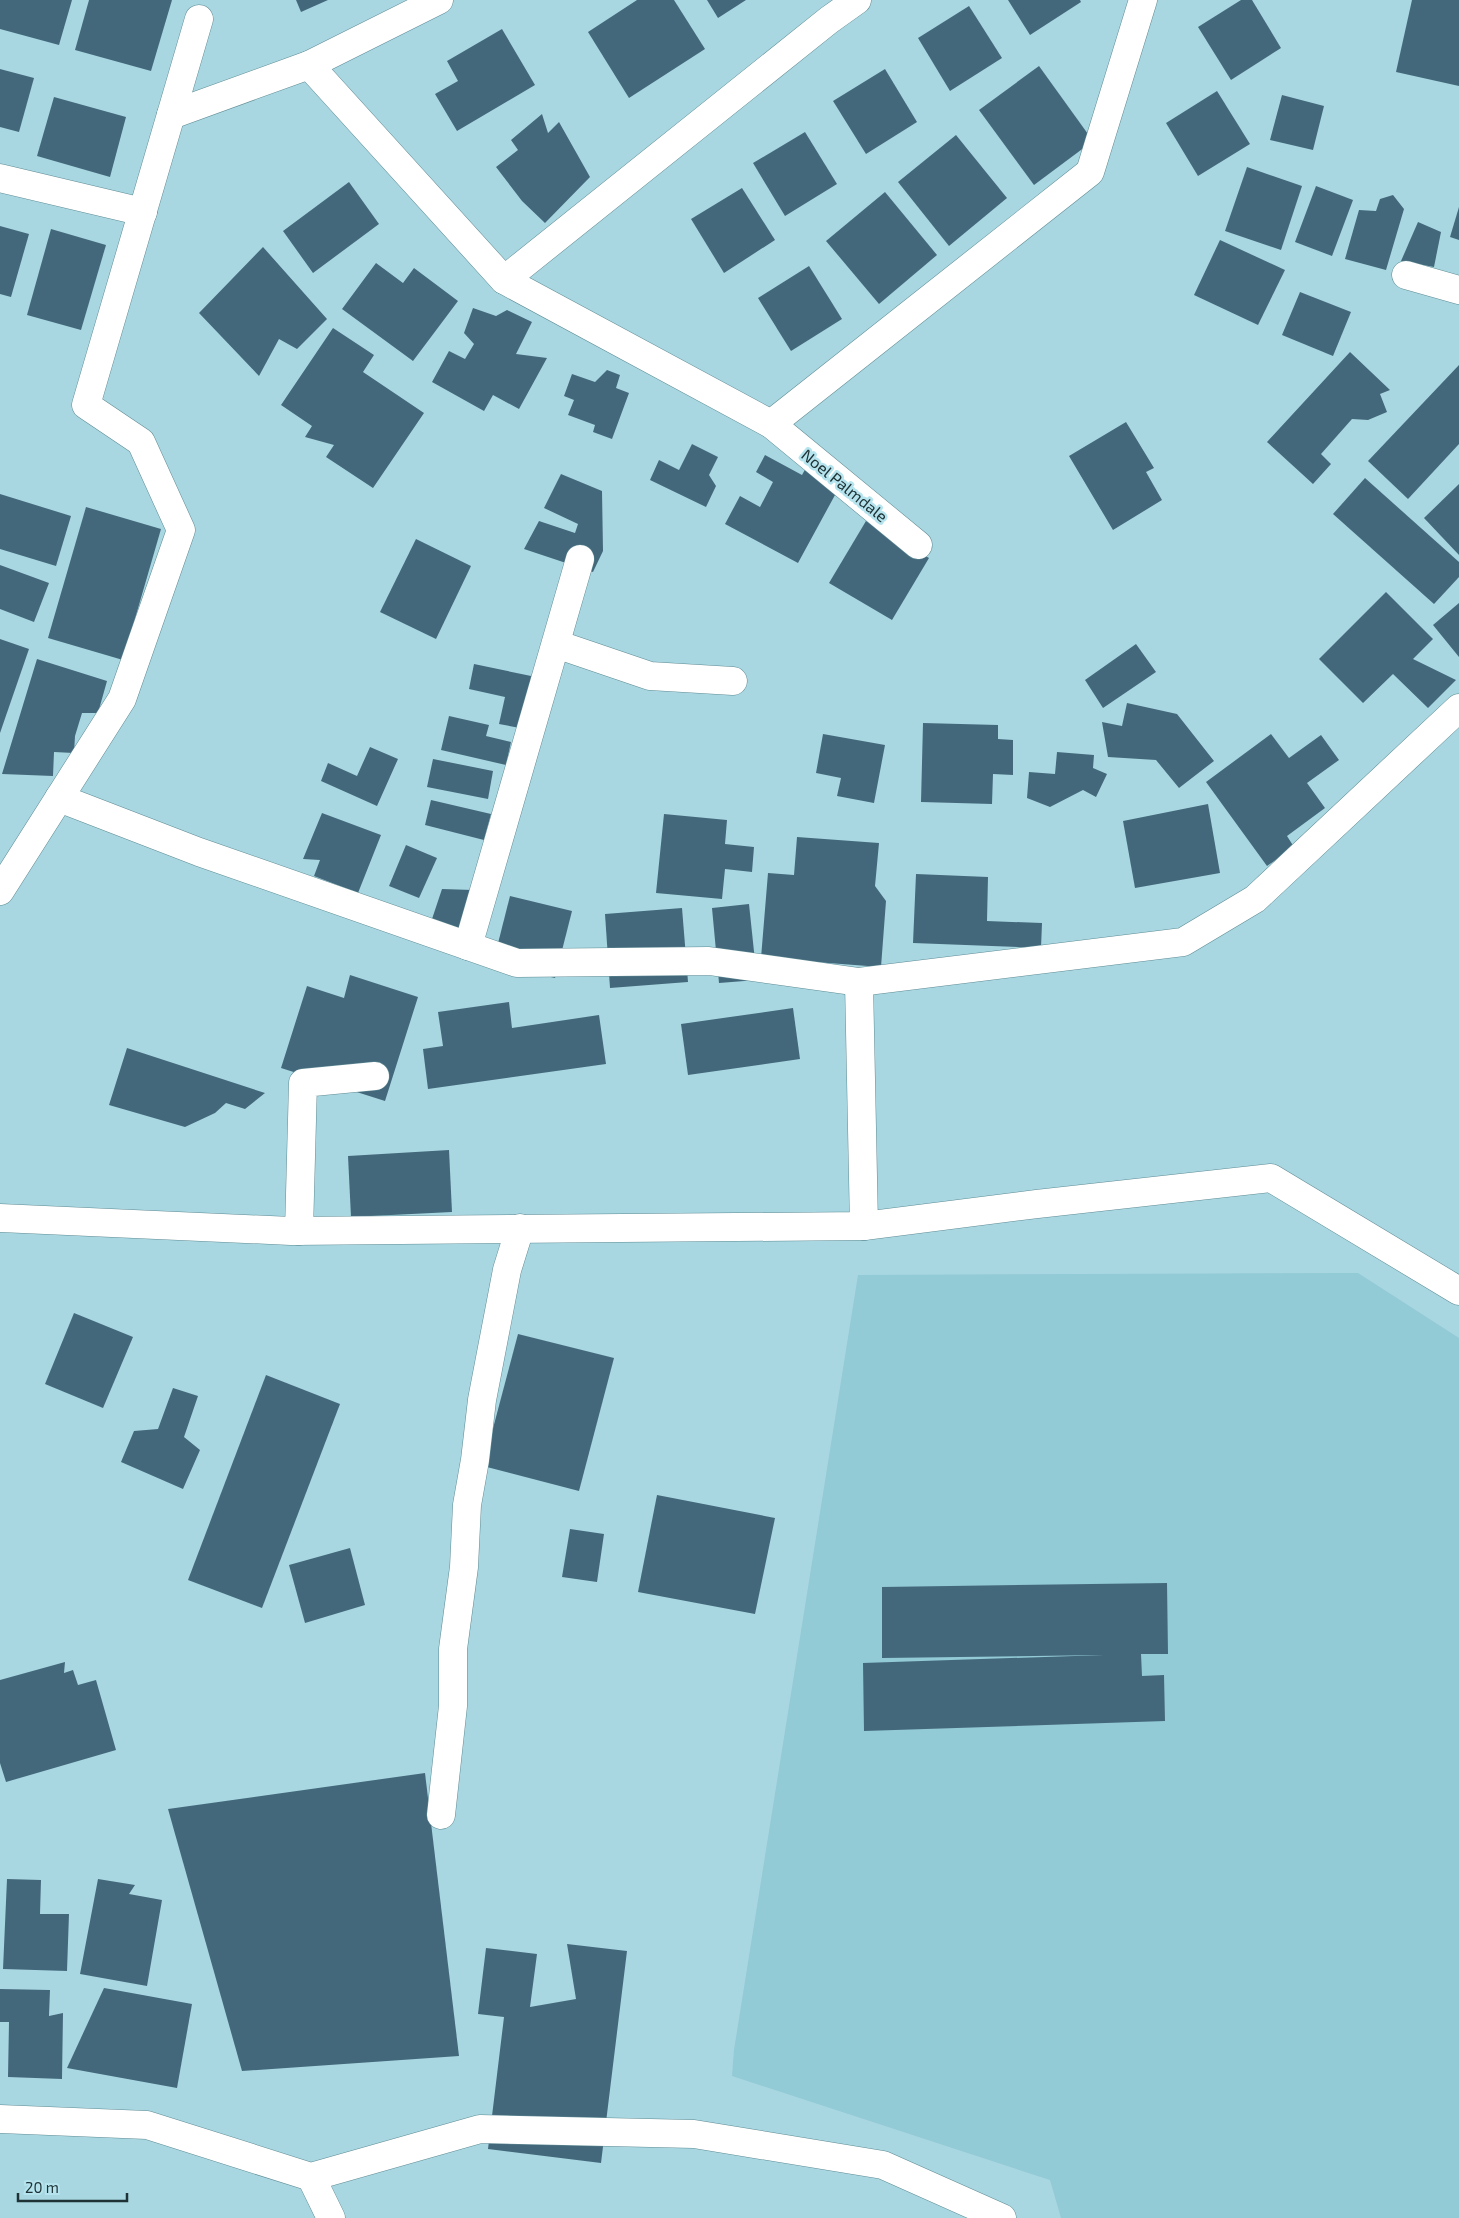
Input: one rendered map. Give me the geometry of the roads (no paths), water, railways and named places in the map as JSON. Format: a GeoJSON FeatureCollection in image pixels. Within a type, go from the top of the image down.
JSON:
{"type":"FeatureCollection","features":[{"type":"Feature","properties":{"kind":"street"},"geometry":{"type":"LineString","coordinates":[[171,115],[309,65],[439,0]]}},
{"type":"Feature","properties":{"kind":"street"},"geometry":{"type":"LineString","coordinates":[[504,280],[821,26],[857,0]]}},
{"type":"Feature","properties":{"kind":"street"},"geometry":{"type":"LineString","coordinates":[[771,424],[1090,172],[1143,0]]}},
{"type":"Feature","properties":{"kind":"street"},"geometry":{"type":"LineString","coordinates":[[0,890],[122,699],[181,530],[141,442],[86,405],[199,19]]}},
{"type":"Feature","properties":{"kind":"street","name":"Noel Palmdale"},"geometry":{"type":"LineString","coordinates":[[309,65],[504,280],[771,424],[918,545]]}},
{"type":"Feature","properties":{"kind":"street"},"geometry":{"type":"LineString","coordinates":[[0,178],[143,212]]}},
{"type":"Feature","properties":{"kind":"street"},"geometry":{"type":"LineString","coordinates":[[1406,275],[1459,290]]}},
{"type":"Feature","properties":{"kind":"street"},"geometry":{"type":"LineString","coordinates":[[468,946],[580,559]]}},
{"type":"Feature","properties":{"kind":"street"},"geometry":{"type":"LineString","coordinates":[[556,644],[650,676],[733,681]]}},
{"type":"Feature","properties":{"kind":"street"},"geometry":{"type":"LineString","coordinates":[[59,798],[199,852],[517,963],[709,961],[859,982],[1183,942],[1255,899],[1459,708]]}},
{"type":"Feature","properties":{"kind":"street"},"geometry":{"type":"LineString","coordinates":[[859,982],[864,1226]]}},
{"type":"Feature","properties":{"kind":"street"},"geometry":{"type":"LineString","coordinates":[[299,1231],[303,1083],[375,1076]]}},
{"type":"Feature","properties":{"kind":"street"},"geometry":{"type":"LineString","coordinates":[[0,1218],[299,1231],[864,1226],[1037,1204],[1271,1178],[1459,1291]]}},
{"type":"Feature","properties":{"kind":"street"},"geometry":{"type":"LineString","coordinates":[[441,1815],[453,1706],[453,1650],[464,1567],[467,1505],[475,1460],[482,1400],[507,1270],[520,1228]]}},
{"type":"Feature","properties":{"kind":"street"},"geometry":{"type":"LineString","coordinates":[[0,2119],[147,2125],[311,2177],[480,2129],[694,2134],[883,2165],[1002,2218]]}},
{"type":"Feature","properties":{"kind":"street"},"geometry":{"type":"LineString","coordinates":[[311,2177],[331,2218]]}}]}
